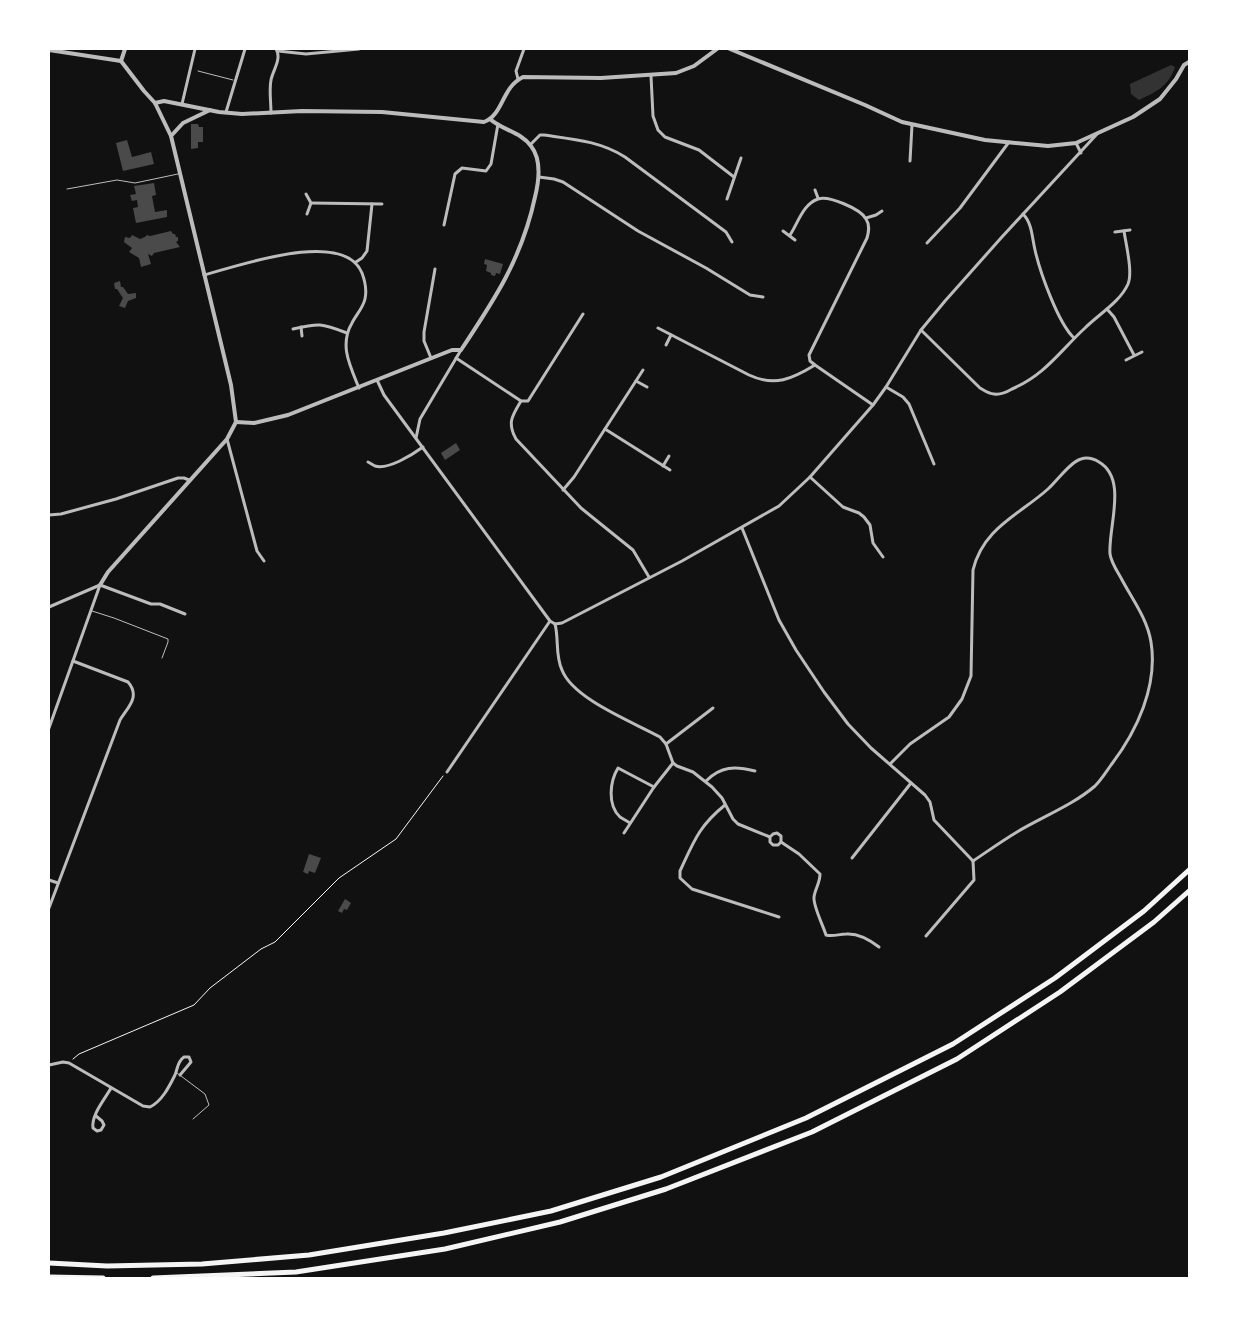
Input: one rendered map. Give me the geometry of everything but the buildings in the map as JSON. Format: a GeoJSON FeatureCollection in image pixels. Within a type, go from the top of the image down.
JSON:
{"type":"FeatureCollection","features":[{"type":"Feature","properties":{"kind":"highway"},"geometry":{"type":"LineString","coordinates":[[49,1263],[107,1266],[202,1264],[309,1256],[444,1234],[551,1211],[662,1177],[806,1118],[953,1044],[1055,978],[1144,911],[1189,870]]}},
{"type":"Feature","properties":{"kind":"highway"},"geometry":{"type":"LineString","coordinates":[[153,1278],[296,1272],[444,1248],[560,1222],[666,1189],[812,1132],[957,1059],[1060,992],[1154,922],[1189,891]]}},
{"type":"Feature","properties":{"kind":"highway"},"geometry":{"type":"LineString","coordinates":[[49,1277],[104,1278]]}},
{"type":"Feature","properties":{"kind":"street"},"geometry":{"type":"LineString","coordinates":[[121,61],[125,49]]}},
{"type":"Feature","properties":{"kind":"street"},"geometry":{"type":"LineString","coordinates":[[182,104],[195,49]]}},
{"type":"Feature","properties":{"kind":"street"},"geometry":{"type":"LineString","coordinates":[[226,112],[244,49]]}},
{"type":"Feature","properties":{"kind":"street"},"geometry":{"type":"LineString","coordinates":[[272,113],[271,80],[278,60],[277,50],[306,54],[343,49],[359,49]]}},
{"type":"Feature","properties":{"kind":"street"},"geometry":{"type":"LineString","coordinates":[[518,79],[516,71],[524,49]]}},
{"type":"Feature","properties":{"kind":"street"},"geometry":{"type":"LineString","coordinates":[[156,103],[164,101],[226,112],[374,112],[484,122],[490,119],[498,109],[508,88],[518,79],[530,76],[601,78],[651,76],[685,70],[694,66],[716,49]]}},
{"type":"Feature","properties":{"kind":"street"},"geometry":{"type":"LineString","coordinates":[[730,49],[912,126],[970,137],[1048,146],[1076,143],[1133,117],[1160,99],[1176,80],[1184,65],[1189,62]]}},
{"type":"Feature","properties":{"kind":"street"},"geometry":{"type":"LineString","coordinates":[[49,50],[121,61],[144,91],[156,103],[171,136],[231,385],[236,422],[227,439],[108,572],[100,585],[49,728]]}},
{"type":"Feature","properties":{"kind":"street"},"geometry":{"type":"LineString","coordinates":[[651,76],[653,116],[658,130],[665,137],[699,150],[734,177]]}},
{"type":"Feature","properties":{"kind":"street"},"geometry":{"type":"LineString","coordinates":[[171,136],[183,123],[210,110]]}},
{"type":"Feature","properties":{"kind":"street"},"geometry":{"type":"LineString","coordinates":[[416,438],[420,419],[502,286],[521,249],[532,216],[539,177],[536,155],[530,144],[515,132],[490,119]]}},
{"type":"Feature","properties":{"kind":"street"},"geometry":{"type":"LineString","coordinates":[[444,225],[455,174],[462,168],[486,170],[491,164],[498,124]]}},
{"type":"Feature","properties":{"kind":"street"},"geometry":{"type":"LineString","coordinates":[[910,161],[912,126]]}},
{"type":"Feature","properties":{"kind":"street"},"geometry":{"type":"LineString","coordinates":[[377,380],[384,395],[550,621],[555,624],[562,622],[742,528],[779,506],[810,477],[873,405],[921,330],[945,301],[1098,133]]}},
{"type":"Feature","properties":{"kind":"street"},"geometry":{"type":"LineString","coordinates":[[530,144],[544,135],[596,143],[607,147],[625,157],[720,227],[726,232],[732,242]]}},
{"type":"Feature","properties":{"kind":"street"},"geometry":{"type":"LineString","coordinates":[[927,243],[960,208],[1009,142]]}},
{"type":"Feature","properties":{"kind":"street"},"geometry":{"type":"LineString","coordinates":[[1076,143],[1081,153]]}},
{"type":"Feature","properties":{"kind":"street"},"geometry":{"type":"LineString","coordinates":[[727,199],[741,158]]}},
{"type":"Feature","properties":{"kind":"street"},"geometry":{"type":"LineString","coordinates":[[539,177],[548,177],[563,182],[638,231],[706,268],[750,295],[763,297]]}},
{"type":"Feature","properties":{"kind":"street"},"geometry":{"type":"LineString","coordinates":[[815,190],[818,198]]}},
{"type":"Feature","properties":{"kind":"street"},"geometry":{"type":"LineString","coordinates":[[306,194],[311,203],[307,214]]}},
{"type":"Feature","properties":{"kind":"street"},"geometry":{"type":"LineString","coordinates":[[790,236],[802,212],[818,198],[834,199],[866,218],[869,230],[868,238],[809,355],[810,361],[815,365],[873,405]]}},
{"type":"Feature","properties":{"kind":"street"},"geometry":{"type":"LineString","coordinates":[[311,203],[382,204]]}},
{"type":"Feature","properties":{"kind":"street"},"geometry":{"type":"LineString","coordinates":[[356,262],[367,252],[372,204]]}},
{"type":"Feature","properties":{"kind":"street"},"geometry":{"type":"LineString","coordinates":[[866,218],[882,211]]}},
{"type":"Feature","properties":{"kind":"street"},"geometry":{"type":"LineString","coordinates":[[1023,214],[1030,225],[1044,281],[1066,329],[1074,338]]}},
{"type":"Feature","properties":{"kind":"street"},"geometry":{"type":"LineString","coordinates":[[1115,232],[1130,230]]}},
{"type":"Feature","properties":{"kind":"street"},"geometry":{"type":"LineString","coordinates":[[782,231],[794,240]]}},
{"type":"Feature","properties":{"kind":"street"},"geometry":{"type":"LineString","coordinates":[[921,330],[980,388],[994,394],[1003,394],[1034,378],[1123,292],[1130,277],[1124,231]]}},
{"type":"Feature","properties":{"kind":"street"},"geometry":{"type":"LineString","coordinates":[[204,275],[274,257],[308,252],[337,253],[356,262],[364,280],[365,300],[347,333],[345,352],[359,388]]}},
{"type":"Feature","properties":{"kind":"street"},"geometry":{"type":"LineString","coordinates":[[431,358],[424,341],[424,332],[436,269]]}},
{"type":"Feature","properties":{"kind":"street"},"geometry":{"type":"LineString","coordinates":[[1107,309],[1114,317],[1134,355]]}},
{"type":"Feature","properties":{"kind":"street"},"geometry":{"type":"LineString","coordinates":[[456,358],[521,401],[528,401],[583,314]]}},
{"type":"Feature","properties":{"kind":"street"},"geometry":{"type":"LineString","coordinates":[[293,329],[325,324],[347,333]]}},
{"type":"Feature","properties":{"kind":"street"},"geometry":{"type":"LineString","coordinates":[[301,328],[302,336]]}},
{"type":"Feature","properties":{"kind":"street"},"geometry":{"type":"LineString","coordinates":[[658,328],[762,381],[777,382],[790,378],[815,365]]}},
{"type":"Feature","properties":{"kind":"street"},"geometry":{"type":"LineString","coordinates":[[666,345],[671,335]]}},
{"type":"Feature","properties":{"kind":"street"},"geometry":{"type":"LineString","coordinates":[[236,422],[254,423],[269,421],[359,388],[452,350],[461,350]]}},
{"type":"Feature","properties":{"kind":"street"},"geometry":{"type":"LineString","coordinates":[[1126,360],[1142,352]]}},
{"type":"Feature","properties":{"kind":"street"},"geometry":{"type":"LineString","coordinates":[[563,490],[574,477],[643,370]]}},
{"type":"Feature","properties":{"kind":"street"},"geometry":{"type":"LineString","coordinates":[[636,381],[647,387]]}},
{"type":"Feature","properties":{"kind":"street"},"geometry":{"type":"LineString","coordinates":[[886,387],[903,397],[909,404],[934,464]]}},
{"type":"Feature","properties":{"kind":"street"},"geometry":{"type":"LineString","coordinates":[[521,401],[511,419],[512,432],[522,447],[581,508],[633,550],[649,577]]}},
{"type":"Feature","properties":{"kind":"street"},"geometry":{"type":"LineString","coordinates":[[605,429],[670,470]]}},
{"type":"Feature","properties":{"kind":"street"},"geometry":{"type":"LineString","coordinates":[[227,439],[257,551],[264,561]]}},
{"type":"Feature","properties":{"kind":"street"},"geometry":{"type":"LineString","coordinates":[[368,462],[376,467],[387,465],[410,456],[423,447]]}},
{"type":"Feature","properties":{"kind":"street"},"geometry":{"type":"LineString","coordinates":[[663,466],[669,456]]}},
{"type":"Feature","properties":{"kind":"street"},"geometry":{"type":"LineString","coordinates":[[890,764],[910,744],[949,717],[962,699],[971,676],[973,570],[976,558],[984,544],[1005,521],[1047,490],[1074,463],[1082,458],[1092,459],[1101,463],[1111,475],[1116,487],[1110,556],[1146,622],[1151,644],[1151,669],[1148,688],[1138,721],[1126,746],[1096,785],[1054,812],[1017,832],[973,861]]}},
{"type":"Feature","properties":{"kind":"street"},"geometry":{"type":"LineString","coordinates":[[810,477],[843,507],[864,517],[870,526],[873,544],[883,557]]}},
{"type":"Feature","properties":{"kind":"street"},"geometry":{"type":"LineString","coordinates":[[49,515],[61,514],[116,499],[178,478],[189,480]]}},
{"type":"Feature","properties":{"kind":"street"},"geometry":{"type":"LineString","coordinates":[[742,528],[779,620],[796,650],[848,724],[925,795],[930,802],[934,820],[973,861],[974,880],[926,936]]}},
{"type":"Feature","properties":{"kind":"street"},"geometry":{"type":"LineString","coordinates":[[49,607],[100,585],[151,604],[160,604],[185,614]]}},
{"type":"Feature","properties":{"kind":"street"},"geometry":{"type":"LineString","coordinates":[[447,772],[550,621]]}},
{"type":"Feature","properties":{"kind":"street"},"geometry":{"type":"LineString","coordinates":[[555,624],[559,663],[567,680],[586,697],[660,738],[666,744],[673,763],[706,781],[722,798],[733,819],[738,824],[770,837]]}},
{"type":"Feature","properties":{"kind":"street"},"geometry":{"type":"LineString","coordinates":[[49,908],[120,720],[131,705],[134,696],[132,687],[128,682],[73,661]]}},
{"type":"Feature","properties":{"kind":"street"},"geometry":{"type":"LineString","coordinates":[[666,744],[713,708]]}},
{"type":"Feature","properties":{"kind":"street"},"geometry":{"type":"LineString","coordinates":[[624,834],[654,787],[673,763]]}},
{"type":"Feature","properties":{"kind":"street"},"geometry":{"type":"LineString","coordinates":[[706,781],[712,775],[731,767],[755,771]]}},
{"type":"Feature","properties":{"kind":"street"},"geometry":{"type":"LineString","coordinates":[[630,823],[618,816],[612,802],[611,794],[614,774],[618,768],[654,787]]}},
{"type":"Feature","properties":{"kind":"street"},"geometry":{"type":"LineString","coordinates":[[852,858],[911,783]]}},
{"type":"Feature","properties":{"kind":"street"},"geometry":{"type":"LineString","coordinates":[[725,805],[700,829],[680,871],[680,878],[692,889],[779,917]]}},
{"type":"Feature","properties":{"kind":"street"},"geometry":{"type":"LineString","coordinates":[[770,837],[773,834],[781,836],[782,842],[799,854],[820,874],[814,900],[826,935],[848,933],[859,936],[879,947]]}},
{"type":"Feature","properties":{"kind":"street"},"geometry":{"type":"LineString","coordinates":[[770,837],[770,842],[773,845],[778,845],[782,842]]}},
{"type":"Feature","properties":{"kind":"street"},"geometry":{"type":"LineString","coordinates":[[49,880],[58,883]]}},
{"type":"Feature","properties":{"kind":"street"},"geometry":{"type":"LineString","coordinates":[[49,1065],[63,1062],[69,1063],[143,1106],[150,1107],[158,1103],[176,1073],[179,1061],[184,1057],[188,1057],[190,1062],[180,1075]]}},
{"type":"Feature","properties":{"kind":"street"},"geometry":{"type":"LineString","coordinates":[[96,1116],[104,1125],[97,1132],[93,1128],[92,1122],[111,1088]]}},
{"type":"Feature","properties":{"kind":"lane"},"geometry":{"type":"LineString","coordinates":[[198,71],[235,80]]}},
{"type":"Feature","properties":{"kind":"lane"},"geometry":{"type":"LineString","coordinates":[[67,189],[117,180],[135,183],[179,174]]}},
{"type":"Feature","properties":{"kind":"lane"},"geometry":{"type":"LineString","coordinates":[[91,611],[168,639],[162,658]]}},
{"type":"Feature","properties":{"kind":"lane"},"geometry":{"type":"LineString","coordinates":[[176,1073],[205,1094],[209,1105],[193,1119]]}},
{"type":"Feature","properties":{"kind":"path"},"geometry":{"type":"LineString","coordinates":[[69,1063],[79,1054],[194,1005],[210,988],[261,949],[275,942],[339,878],[396,839],[447,772]]}},
{"type":"Feature","properties":{"kind":"shaded area"},"geometry":{"type":"Polygon","coordinates":[[[1171,65],[1175,67],[1172,74],[1161,88],[1139,100],[1131,94],[1130,84],[1171,65]]]}}]}
